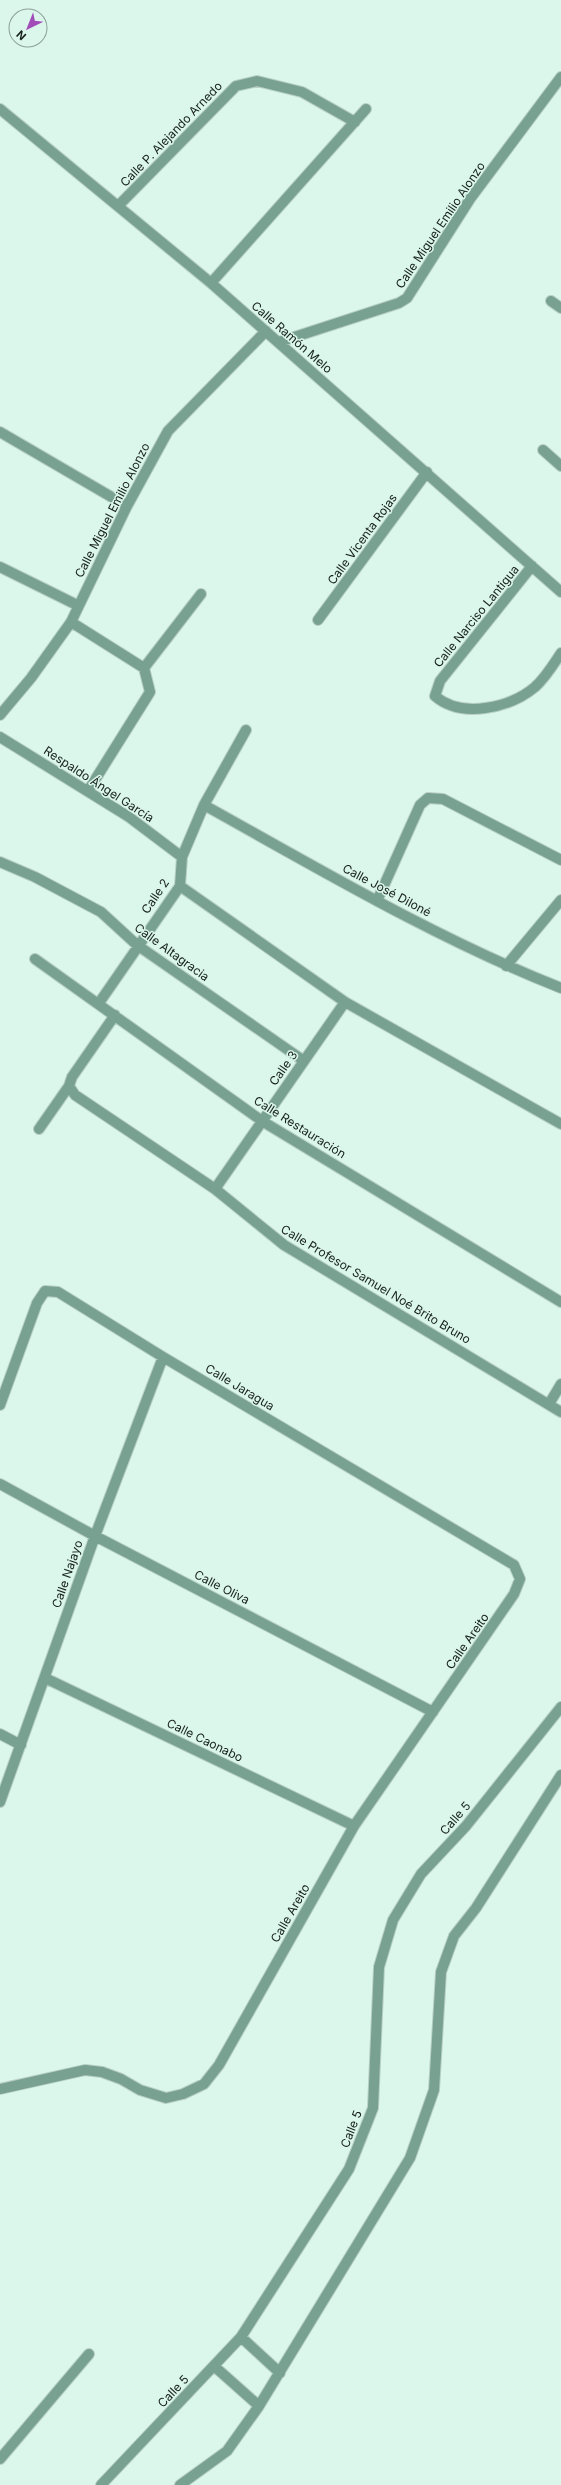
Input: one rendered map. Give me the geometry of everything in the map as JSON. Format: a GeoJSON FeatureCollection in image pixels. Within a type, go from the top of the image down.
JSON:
{"type":"FeatureCollection","features":[{"type":"Feature","properties":{"kind":"street","name":"Calle Miguel Emilio Alonzo"},"geometry":{"type":"LineString","coordinates":[[279,342],[400,303],[407,298],[470,199],[561,78]]}},
{"type":"Feature","properties":{"kind":"street","name":"Calle P. Alejando Arnedo"},"geometry":{"type":"LineString","coordinates":[[118,206],[236,86],[257,81],[302,92],[355,122]]}},
{"type":"Feature","properties":{"kind":"street"},"geometry":{"type":"LineString","coordinates":[[211,283],[366,109]]}},
{"type":"Feature","properties":{"kind":"street","name":"Calle Ramón Melo"},"geometry":{"type":"LineString","coordinates":[[1,113],[118,206],[211,283],[427,472],[561,592]]}},
{"type":"Feature","properties":{"kind":"street"},"geometry":{"type":"LineString","coordinates":[[551,301],[561,308]]}},
{"type":"Feature","properties":{"kind":"street","name":"Calle Miguel Emilio Alonzo"},"geometry":{"type":"LineString","coordinates":[[0,715],[31,678],[71,622],[127,506],[168,430],[266,331]]}},
{"type":"Feature","properties":{"kind":"street"},"geometry":{"type":"LineString","coordinates":[[0,432],[127,506]]}},
{"type":"Feature","properties":{"kind":"street"},"geometry":{"type":"LineString","coordinates":[[543,450],[561,466]]}},
{"type":"Feature","properties":{"kind":"street","name":"Calle Vicenta Rojas"},"geometry":{"type":"LineString","coordinates":[[318,620],[427,472]]}},
{"type":"Feature","properties":{"kind":"street","name":"Calle Narciso Lantigua"},"geometry":{"type":"LineString","coordinates":[[532,566],[440,681],[435,696],[443,703],[476,709],[492,707],[514,700],[534,687],[549,671],[561,653]]}},
{"type":"Feature","properties":{"kind":"street"},"geometry":{"type":"LineString","coordinates":[[0,567],[78,605]]}},
{"type":"Feature","properties":{"kind":"street"},"geometry":{"type":"LineString","coordinates":[[144,668],[201,594]]}},
{"type":"Feature","properties":{"kind":"street"},"geometry":{"type":"LineString","coordinates":[[71,622],[144,668],[150,692],[88,791]]}},
{"type":"Feature","properties":{"kind":"street","name":"Calle 2"},"geometry":{"type":"LineString","coordinates":[[99,1003],[137,945],[180,886],[182,857],[204,805],[246,730]]}},
{"type":"Feature","properties":{"kind":"street","name":"Respaldo Ángel García"},"geometry":{"type":"LineString","coordinates":[[0,737],[129,817],[182,857]]}},
{"type":"Feature","properties":{"kind":"street"},"geometry":{"type":"LineString","coordinates":[[377,901],[420,805],[428,798],[443,799],[561,860]]}},
{"type":"Feature","properties":{"kind":"street","name":"Calle José Diloné"},"geometry":{"type":"LineString","coordinates":[[204,805],[377,901],[506,966],[561,988]]}},
{"type":"Feature","properties":{"kind":"street","name":"Calle Altagracia"},"geometry":{"type":"LineString","coordinates":[[0,862],[35,877],[101,912],[137,945],[304,1061]]}},
{"type":"Feature","properties":{"kind":"street"},"geometry":{"type":"LineString","coordinates":[[180,886],[345,1002],[561,1124]]}},
{"type":"Feature","properties":{"kind":"street"},"geometry":{"type":"LineString","coordinates":[[506,966],[561,900]]}},
{"type":"Feature","properties":{"kind":"street","name":"Calle Restauración"},"geometry":{"type":"LineString","coordinates":[[36,959],[262,1121],[561,1302]]}},
{"type":"Feature","properties":{"kind":"street","name":"Calle 3"},"geometry":{"type":"LineString","coordinates":[[215,1189],[345,1002]]}},
{"type":"Feature","properties":{"kind":"street"},"geometry":{"type":"LineString","coordinates":[[39,1129],[69,1086],[72,1076],[115,1015]]}},
{"type":"Feature","properties":{"kind":"street","name":"Calle Profesor Samuel Noé Brito Bruno"},"geometry":{"type":"LineString","coordinates":[[69,1086],[75,1095],[215,1189],[284,1246],[561,1412]]}},
{"type":"Feature","properties":{"kind":"street","name":"Calle Jaragua"},"geometry":{"type":"LineString","coordinates":[[0,1405],[37,1303],[45,1291],[58,1292],[163,1357],[514,1565],[520,1579]]}},
{"type":"Feature","properties":{"kind":"street","name":"Calle Najayo"},"geometry":{"type":"LineString","coordinates":[[0,1802],[95,1536],[163,1357]]}},
{"type":"Feature","properties":{"kind":"street"},"geometry":{"type":"LineString","coordinates":[[549,1404],[561,1384]]}},
{"type":"Feature","properties":{"kind":"street","name":"Calle Oliva"},"geometry":{"type":"LineString","coordinates":[[0,1484],[95,1536],[433,1712]]}},
{"type":"Feature","properties":{"kind":"street","name":"Calle Areito"},"geometry":{"type":"LineString","coordinates":[[0,2089],[85,2070],[102,2072],[121,2079],[140,2090],[166,2098],[184,2094],[204,2084],[219,2064],[354,1826],[514,1594],[520,1579]]}},
{"type":"Feature","properties":{"kind":"street","name":"Calle Caonabo"},"geometry":{"type":"LineString","coordinates":[[45,1678],[354,1826]]}},
{"type":"Feature","properties":{"kind":"street","name":"Calle 5"},"geometry":{"type":"LineString","coordinates":[[101,2485],[241,2337],[349,2169],[373,2108],[380,1967],[393,1920],[421,1874],[466,1826],[561,1707]]}},
{"type":"Feature","properties":{"kind":"street"},"geometry":{"type":"LineString","coordinates":[[0,1734],[21,1745]]}},
{"type":"Feature","properties":{"kind":"street"},"geometry":{"type":"LineString","coordinates":[[180,2485],[227,2450],[258,2406],[280,2373],[410,2158],[434,2090],[441,1972],[454,1936],[476,1908],[561,1775]]}},
{"type":"Feature","properties":{"kind":"street"},"geometry":{"type":"LineString","coordinates":[[241,2337],[280,2373]]}},
{"type":"Feature","properties":{"kind":"street"},"geometry":{"type":"LineString","coordinates":[[0,2460],[89,2354]]}},
{"type":"Feature","properties":{"kind":"street"},"geometry":{"type":"LineString","coordinates":[[214,2366],[258,2406]]}}]}
